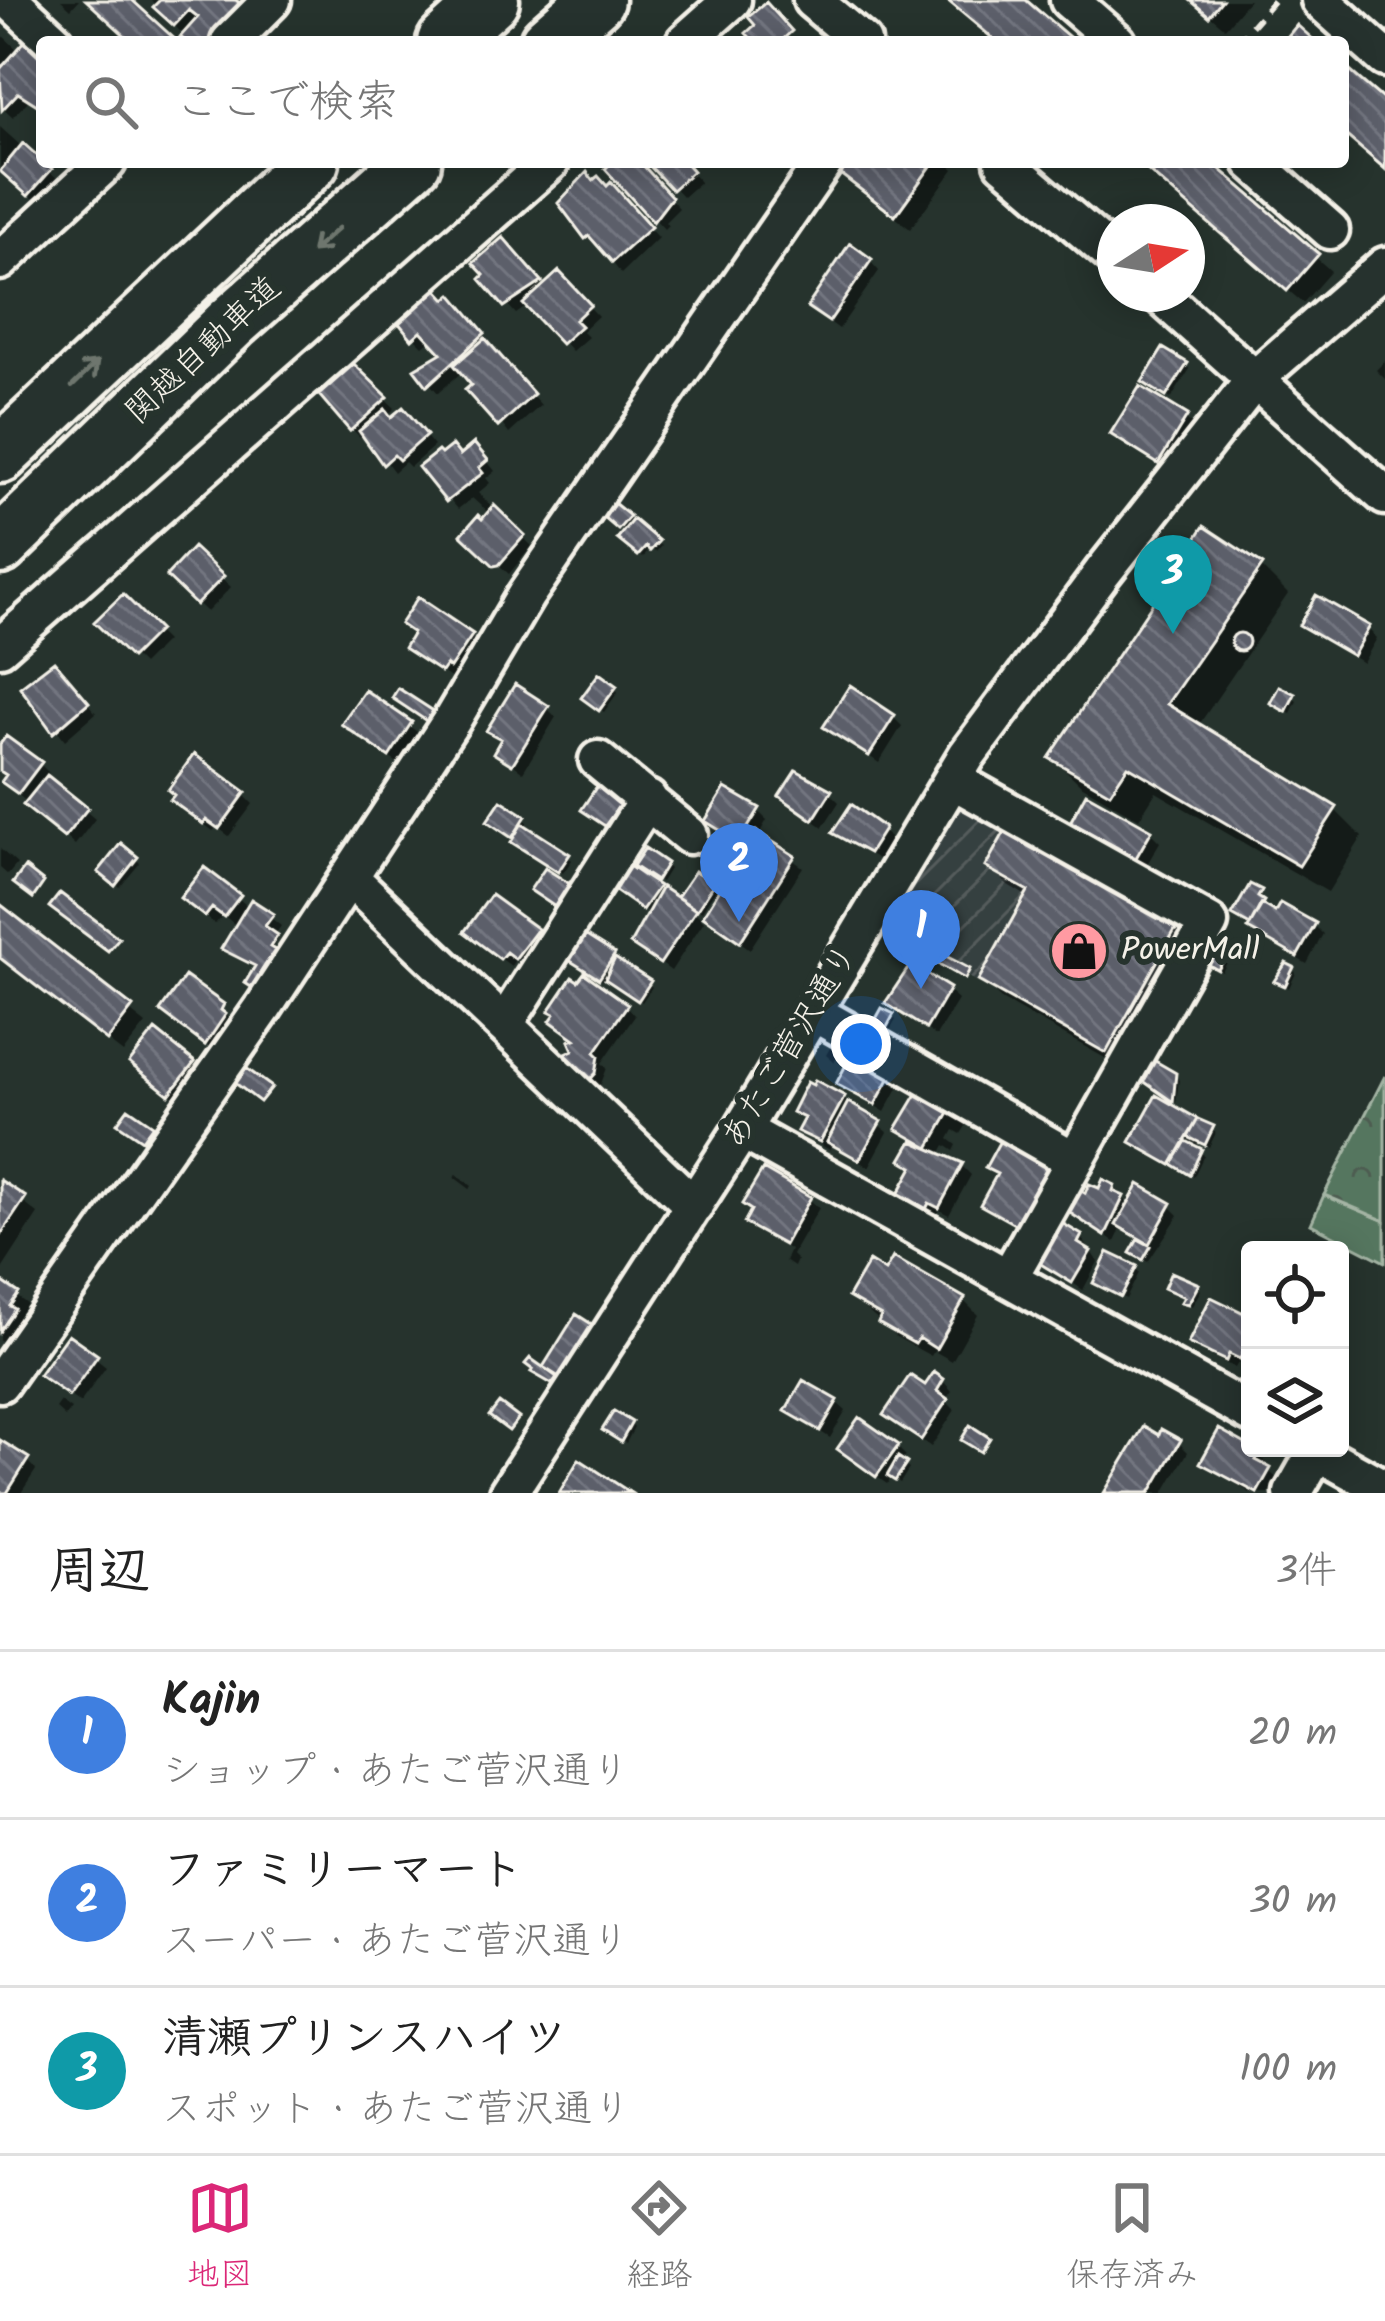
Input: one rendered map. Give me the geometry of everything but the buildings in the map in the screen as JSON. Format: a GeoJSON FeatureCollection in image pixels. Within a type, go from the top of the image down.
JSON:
{"type":"FeatureCollection","features":[{"type":"Feature","properties":{"kind":"highway"},"geometry":{"type":"LineString","coordinates":[[452,36],[491,0]]}},
{"type":"Feature","properties":{"kind":"highway"},"geometry":{"type":"LineString","coordinates":[[555,36],[596,0]]}},
{"type":"Feature","properties":{"kind":"highway","name":"関越自動車道"},"geometry":{"type":"LineString","coordinates":[[0,455],[305,168]]}},
{"type":"Feature","properties":{"kind":"highway","name":"関越自動車道"},"geometry":{"type":"LineString","coordinates":[[0,546],[230,323],[406,168]]}},
{"type":"Feature","properties":{"kind":"street"},"geometry":{"type":"LineString","coordinates":[[10,0],[49,36]]}},
{"type":"Feature","properties":{"kind":"street"},"geometry":{"type":"LineString","coordinates":[[236,36],[272,0]]}},
{"type":"Feature","properties":{"kind":"street"},"geometry":{"type":"LineString","coordinates":[[692,36],[732,0]]}},
{"type":"Feature","properties":{"kind":"street"},"geometry":{"type":"LineString","coordinates":[[812,0],[855,36]]}},
{"type":"Feature","properties":{"kind":"street"},"geometry":{"type":"LineString","coordinates":[[1069,0],[1110,36]]}},
{"type":"Feature","properties":{"kind":"street"},"geometry":{"type":"LineString","coordinates":[[1320,0],[1385,58]]}},
{"type":"Feature","properties":{"kind":"street"},"geometry":{"type":"LineString","coordinates":[[9,236],[99,168]]}},
{"type":"Feature","properties":{"kind":"street"},"geometry":{"type":"LineString","coordinates":[[0,647],[543,168]]}},
{"type":"Feature","properties":{"kind":"street"},"geometry":{"type":"LineString","coordinates":[[0,1382],[263,1008],[452,719],[526,595],[820,168]]}},
{"type":"Feature","properties":{"kind":"street"},"geometry":{"type":"LineString","coordinates":[[1011,168],[1097,242]]}},
{"type":"Feature","properties":{"kind":"street"},"geometry":{"type":"LineString","coordinates":[[1259,168],[1330,230]]}},
{"type":"Feature","properties":{"kind":"street","name":"あたご菅沢通り"},"geometry":{"type":"LineString","coordinates":[[508,1493],[742,1130],[953,780],[1033,664],[1256,378],[1385,266]]}},
{"type":"Feature","properties":{"kind":"street"},"geometry":{"type":"LineString","coordinates":[[1180,312],[1385,496]]}},
{"type":"Feature","properties":{"kind":"street"},"geometry":{"type":"LineString","coordinates":[[598,760],[689,835]]}},
{"type":"Feature","properties":{"kind":"street"},"geometry":{"type":"LineString","coordinates":[[953,780],[1209,923],[1009,1276]]}},
{"type":"Feature","properties":{"kind":"street"},"geometry":{"type":"LineString","coordinates":[[503,1025],[648,800]]}},
{"type":"Feature","properties":{"kind":"street"},"geometry":{"type":"LineString","coordinates":[[349,877],[694,1206]]}},
{"type":"Feature","properties":{"kind":"street"},"geometry":{"type":"LineString","coordinates":[[813,1012],[1074,1160]]}},
{"type":"Feature","properties":{"kind":"street"},"geometry":{"type":"LineString","coordinates":[[742,1130],[1241,1408]]}},
{"type":"Feature","properties":{"kind":"street"},"geometry":{"type":"LineString","coordinates":[[1293,1493],[1311,1457]]}},
{"type":"Feature","properties":{"kind":"street"},"geometry":{"type":"LineString","coordinates":[[1327,1457],[1385,1489]]}},
{"type":"Feature","properties":{"kind":"path"},"geometry":{"type":"LineString","coordinates":[[1243,36],[1274,0]]}},
{"type":"Feature","properties":{"kind":"shaded area"},"geometry":{"type":"Polygon","coordinates":[[[953,780],[1209,923],[1129,1067],[867,920],[953,780]]]}},
{"type":"Feature","properties":{"kind":"green space"},"geometry":{"type":"Polygon","coordinates":[[[1385,1076],[1385,1221],[1324,1195],[1385,1076]]]}},
{"type":"Feature","properties":{"kind":"green space"},"geometry":{"type":"Polygon","coordinates":[[[1324,1195],[1385,1221],[1385,1262],[1349,1241],[1311,1224],[1324,1195]]]}},
{"type":"Feature","properties":{"kind":"place","name":"清瀬プリンスハイツ"},"geometry":{"type":"Point","coordinates":[1173,634]}},
{"type":"Feature","properties":{"kind":"place","name":"ファミリーマート"},"geometry":{"type":"Point","coordinates":[739,922]}},
{"type":"Feature","properties":{"kind":"place","name":"PowerMall"},"geometry":{"type":"Point","coordinates":[1079,951]}},
{"type":"Feature","properties":{"kind":"place","name":"Kajin"},"geometry":{"type":"Point","coordinates":[921,989]}}]}
